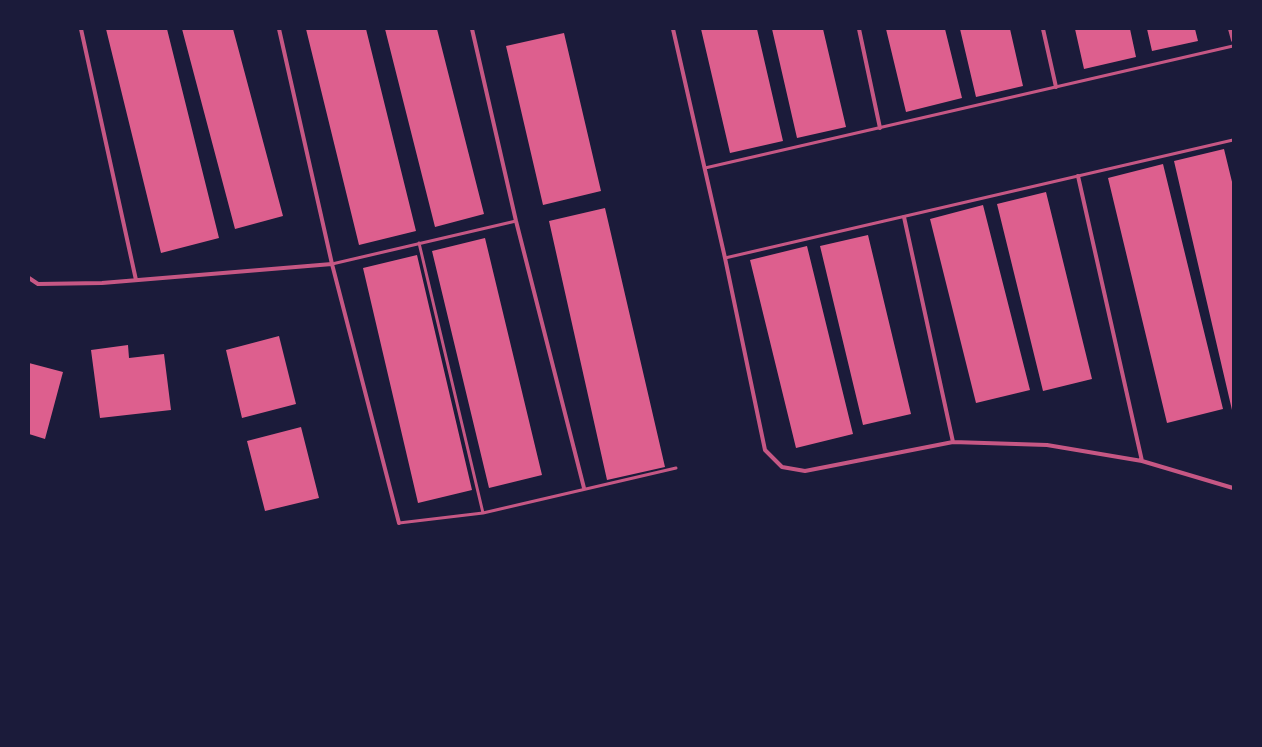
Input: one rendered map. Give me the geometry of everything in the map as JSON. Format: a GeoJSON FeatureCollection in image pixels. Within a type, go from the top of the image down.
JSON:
{"type":"FeatureCollection","features":[{"type":"Feature","properties":{"kind":"street"},"geometry":{"type":"LineString","coordinates":[[81,29],[136,280]]}},
{"type":"Feature","properties":{"kind":"street"},"geometry":{"type":"LineString","coordinates":[[279,29],[332,264],[400,523]]}},
{"type":"Feature","properties":{"kind":"street"},"geometry":{"type":"LineString","coordinates":[[472,29],[516,220],[584,488]]}},
{"type":"Feature","properties":{"kind":"street"},"geometry":{"type":"LineString","coordinates":[[673,29],[725,258],[765,450],[782,467],[805,471],[953,442],[1047,445],[1142,461],[1233,488]]}},
{"type":"Feature","properties":{"kind":"street"},"geometry":{"type":"LineString","coordinates":[[859,29],[880,128]]}},
{"type":"Feature","properties":{"kind":"street"},"geometry":{"type":"LineString","coordinates":[[1043,29],[1056,87]]}},
{"type":"Feature","properties":{"kind":"street"},"geometry":{"type":"LineString","coordinates":[[1230,29],[1233,40]]}},
{"type":"Feature","properties":{"kind":"street"},"geometry":{"type":"LineString","coordinates":[[1078,176],[1142,461]]}},
{"type":"Feature","properties":{"kind":"street"},"geometry":{"type":"LineString","coordinates":[[904,217],[953,442]]}},
{"type":"Feature","properties":{"kind":"street"},"geometry":{"type":"LineString","coordinates":[[29,278],[38,284],[102,283],[332,264]]}},
{"type":"Feature","properties":{"kind":"lane"},"geometry":{"type":"LineString","coordinates":[[704,168],[1233,46]]}},
{"type":"Feature","properties":{"kind":"lane"},"geometry":{"type":"LineString","coordinates":[[725,258],[1233,140]]}},
{"type":"Feature","properties":{"kind":"lane"},"geometry":{"type":"LineString","coordinates":[[332,264],[516,220]]}},
{"type":"Feature","properties":{"kind":"lane"},"geometry":{"type":"LineString","coordinates":[[420,243],[483,513]]}},
{"type":"Feature","properties":{"kind":"lane"},"geometry":{"type":"LineString","coordinates":[[400,523],[483,513],[584,488],[676,468]]}},
{"type":"Feature","properties":{"kind":"building"},"geometry":{"type":"Polygon","coordinates":[[[106,29],[167,29],[219,238],[161,253],[106,29]]]}},
{"type":"Feature","properties":{"kind":"building"},"geometry":{"type":"Polygon","coordinates":[[[182,29],[233,29],[283,216],[235,229],[182,29]]]}},
{"type":"Feature","properties":{"kind":"building"},"geometry":{"type":"Polygon","coordinates":[[[306,29],[366,29],[416,231],[359,245],[306,29]]]}},
{"type":"Feature","properties":{"kind":"building"},"geometry":{"type":"Polygon","coordinates":[[[385,29],[437,29],[484,214],[435,227],[385,29]]]}},
{"type":"Feature","properties":{"kind":"building"},"geometry":{"type":"Polygon","coordinates":[[[701,29],[757,29],[783,141],[730,153],[701,29]]]}},
{"type":"Feature","properties":{"kind":"building"},"geometry":{"type":"Polygon","coordinates":[[[772,29],[823,29],[846,127],[797,138],[772,29]]]}},
{"type":"Feature","properties":{"kind":"building"},"geometry":{"type":"Polygon","coordinates":[[[886,29],[945,29],[962,98],[906,112],[886,29]]]}},
{"type":"Feature","properties":{"kind":"building"},"geometry":{"type":"Polygon","coordinates":[[[960,29],[1010,29],[1023,86],[976,97],[960,29]]]}},
{"type":"Feature","properties":{"kind":"building"},"geometry":{"type":"Polygon","coordinates":[[[1075,29],[1130,29],[1136,57],[1084,69],[1075,29]]]}},
{"type":"Feature","properties":{"kind":"building"},"geometry":{"type":"Polygon","coordinates":[[[1147,29],[1195,29],[1198,41],[1152,51],[1147,29]]]}},
{"type":"Feature","properties":{"kind":"building"},"geometry":{"type":"Polygon","coordinates":[[[564,33],[601,191],[543,205],[506,46],[564,33]]]}},
{"type":"Feature","properties":{"kind":"building"},"geometry":{"type":"Polygon","coordinates":[[[1224,149],[1233,186],[1232,410],[1174,161],[1224,149]]]}},
{"type":"Feature","properties":{"kind":"building"},"geometry":{"type":"Polygon","coordinates":[[[1163,164],[1223,409],[1167,423],[1108,178],[1163,164]]]}},
{"type":"Feature","properties":{"kind":"building"},"geometry":{"type":"Polygon","coordinates":[[[1046,192],[1092,379],[1043,391],[997,204],[1046,192]]]}},
{"type":"Feature","properties":{"kind":"building"},"geometry":{"type":"Polygon","coordinates":[[[983,205],[1030,390],[976,403],[930,219],[983,205]]]}},
{"type":"Feature","properties":{"kind":"building"},"geometry":{"type":"Polygon","coordinates":[[[605,208],[665,467],[607,480],[549,221],[605,208]]]}},
{"type":"Feature","properties":{"kind":"building"},"geometry":{"type":"Polygon","coordinates":[[[868,235],[911,414],[863,425],[820,246],[868,235]]]}},
{"type":"Feature","properties":{"kind":"building"},"geometry":{"type":"Polygon","coordinates":[[[485,238],[542,475],[489,488],[432,251],[485,238]]]}},
{"type":"Feature","properties":{"kind":"building"},"geometry":{"type":"Polygon","coordinates":[[[807,246],[853,434],[796,448],[750,260],[807,246]]]}},
{"type":"Feature","properties":{"kind":"building"},"geometry":{"type":"Polygon","coordinates":[[[417,255],[472,490],[418,503],[363,268],[417,255]]]}},
{"type":"Feature","properties":{"kind":"building"},"geometry":{"type":"Polygon","coordinates":[[[279,336],[296,404],[242,418],[226,350],[279,336]]]}},
{"type":"Feature","properties":{"kind":"building"},"geometry":{"type":"Polygon","coordinates":[[[128,345],[129,358],[164,354],[171,410],[100,418],[91,350],[128,345]]]}},
{"type":"Feature","properties":{"kind":"building"},"geometry":{"type":"Polygon","coordinates":[[[29,363],[63,372],[45,439],[29,434],[29,363]]]}},
{"type":"Feature","properties":{"kind":"building"},"geometry":{"type":"Polygon","coordinates":[[[301,427],[319,498],[265,511],[247,441],[301,427]]]}}]}
